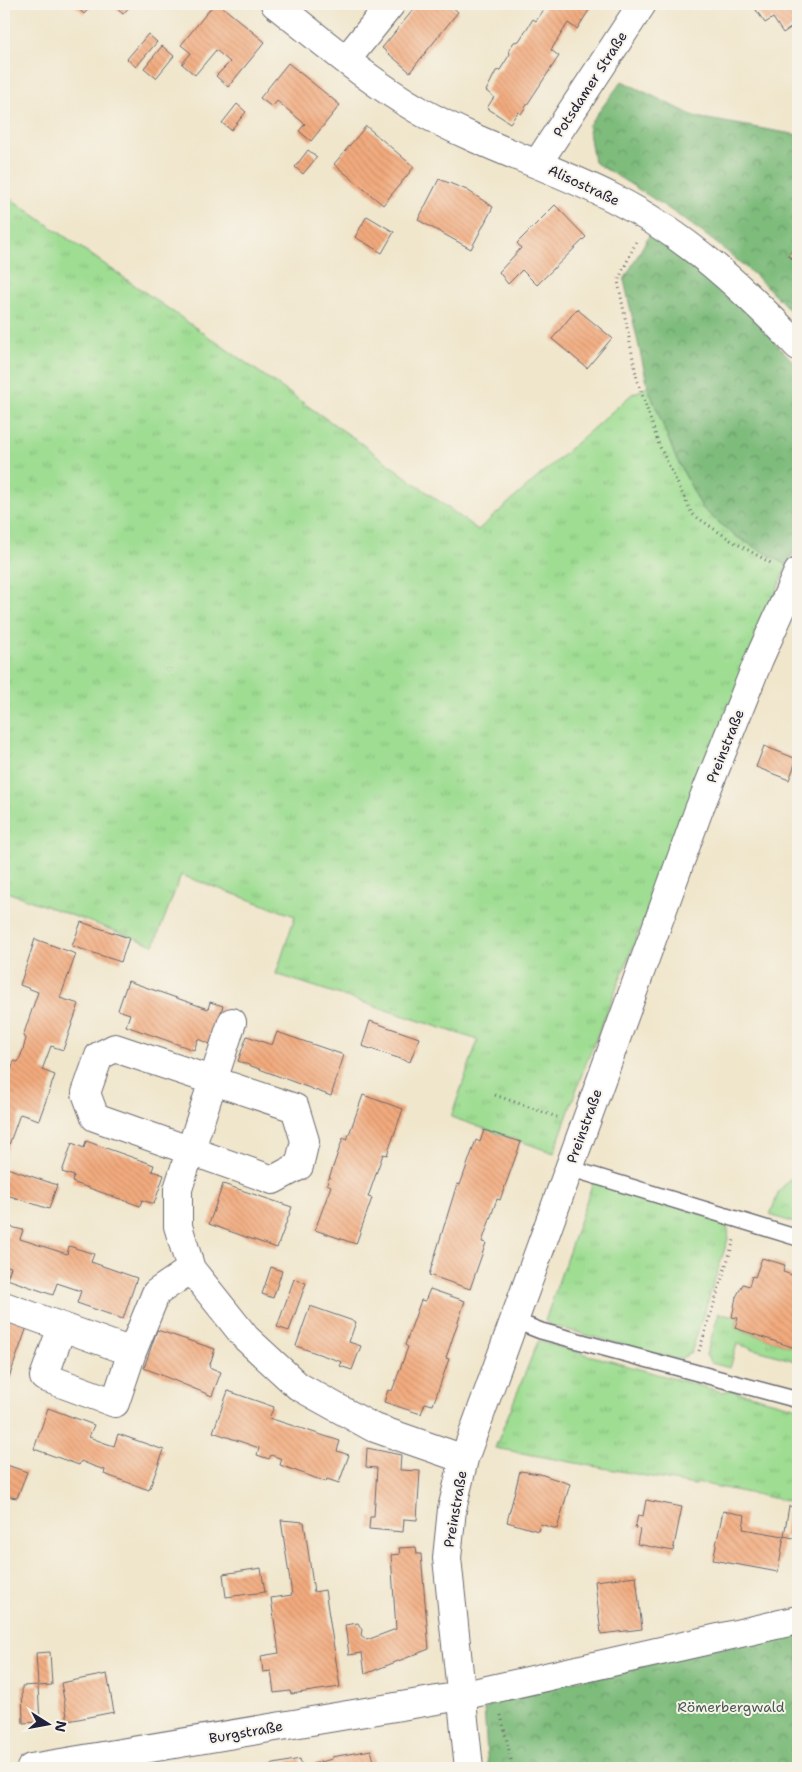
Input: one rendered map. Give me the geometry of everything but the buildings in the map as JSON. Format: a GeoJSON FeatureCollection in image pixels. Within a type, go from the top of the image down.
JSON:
{"type":"FeatureCollection","features":[{"type":"Feature","properties":{"kind":"street","name":"Alisostraße"},"geometry":{"type":"LineString","coordinates":[[275,4],[382,89],[422,112],[468,136],[613,198],[648,217],[699,253],[752,297],[798,346]]}},
{"type":"Feature","properties":{"kind":"street"},"geometry":{"type":"LineString","coordinates":[[346,60],[392,4]]}},
{"type":"Feature","properties":{"kind":"street","name":"Potsdamer Straße"},"geometry":{"type":"LineString","coordinates":[[537,164],[642,4]]}},
{"type":"Feature","properties":{"kind":"street","name":"Preinstraße"},"geometry":{"type":"LineString","coordinates":[[469,1768],[447,1558],[452,1509],[464,1459],[698,812],[759,659],[797,575]]}},
{"type":"Feature","properties":{"kind":"street"},"geometry":{"type":"LineString","coordinates":[[232,1022],[178,1189],[178,1226],[191,1269],[246,1338],[298,1386],[372,1427],[464,1459]]}},
{"type":"Feature","properties":{"kind":"street"},"geometry":{"type":"LineString","coordinates":[[115,1048],[295,1108],[306,1141],[299,1166],[273,1180],[189,1151],[95,1117],[86,1093],[99,1056],[115,1048]]}},
{"type":"Feature","properties":{"kind":"street"},"geometry":{"type":"LineString","coordinates":[[62,1327],[44,1377],[116,1403],[132,1352],[156,1293],[191,1269]]}},
{"type":"Feature","properties":{"kind":"street"},"geometry":{"type":"LineString","coordinates":[[4,1306],[132,1352]]}},
{"type":"Feature","properties":{"kind":"street"},"geometry":{"type":"LineString","coordinates":[[461,1696],[798,1620]]}},
{"type":"Feature","properties":{"kind":"street","name":"Burgstraße"},"geometry":{"type":"LineString","coordinates":[[31,1768],[461,1696]]}},
{"type":"Feature","properties":{"kind":"lane"},"geometry":{"type":"LineString","coordinates":[[569,1168],[798,1238]]}},
{"type":"Feature","properties":{"kind":"lane"},"geometry":{"type":"LineString","coordinates":[[513,1320],[541,1331],[798,1400]]}},
{"type":"Feature","properties":{"kind":"path"},"geometry":{"type":"LineString","coordinates":[[648,217],[618,281],[637,379],[659,445],[692,514],[732,541],[797,575]]}},
{"type":"Feature","properties":{"kind":"path"},"geometry":{"type":"LineString","coordinates":[[495,1095],[584,1126]]}},
{"type":"Feature","properties":{"kind":"path"},"geometry":{"type":"LineString","coordinates":[[693,1372],[740,1220]]}},
{"type":"Feature","properties":{"kind":"path"},"geometry":{"type":"LineString","coordinates":[[495,1688],[513,1768]]}},
{"type":"Feature","properties":{"kind":"green space"},"geometry":{"type":"Polygon","coordinates":[[[622,81],[696,117],[798,135],[798,319],[752,273],[727,252],[677,214],[594,162],[588,126],[622,81]]]}},
{"type":"Feature","properties":{"kind":"green space"},"geometry":{"type":"Polygon","coordinates":[[[4,194],[355,439],[478,530],[632,394],[648,387],[675,456],[703,509],[735,536],[787,565],[583,1071],[554,1153],[451,1117],[478,1040],[276,974],[295,916],[181,875],[154,945],[4,891],[4,194]]]}},
{"type":"Feature","properties":{"kind":"green space"},"geometry":{"type":"Polygon","coordinates":[[[651,232],[744,308],[798,367],[798,545],[787,565],[735,536],[703,509],[675,456],[648,387],[624,280],[651,232]]]}},
{"type":"Feature","properties":{"kind":"green space"},"geometry":{"type":"Polygon","coordinates":[[[798,1160],[798,1224],[770,1215],[779,1191],[793,1176],[798,1160]]]}},
{"type":"Feature","properties":{"kind":"green space"},"geometry":{"type":"Polygon","coordinates":[[[593,1182],[724,1221],[727,1226],[728,1239],[691,1353],[680,1359],[674,1359],[550,1325],[545,1321],[593,1182]]]}},
{"type":"Feature","properties":{"kind":"green space"},"geometry":{"type":"Polygon","coordinates":[[[719,1313],[738,1318],[735,1328],[798,1349],[798,1362],[737,1344],[730,1368],[711,1363],[706,1355],[719,1313]]]}},
{"type":"Feature","properties":{"kind":"green space"},"geometry":{"type":"Polygon","coordinates":[[[538,1341],[722,1392],[730,1390],[798,1408],[798,1503],[699,1483],[695,1485],[495,1448],[538,1341]]]}},
{"type":"Feature","properties":{"kind":"green space","name":"Römerbergwald"},"geometry":{"type":"Polygon","coordinates":[[[798,1629],[798,1768],[488,1768],[484,1709],[508,1696],[798,1629]]]}}]}
